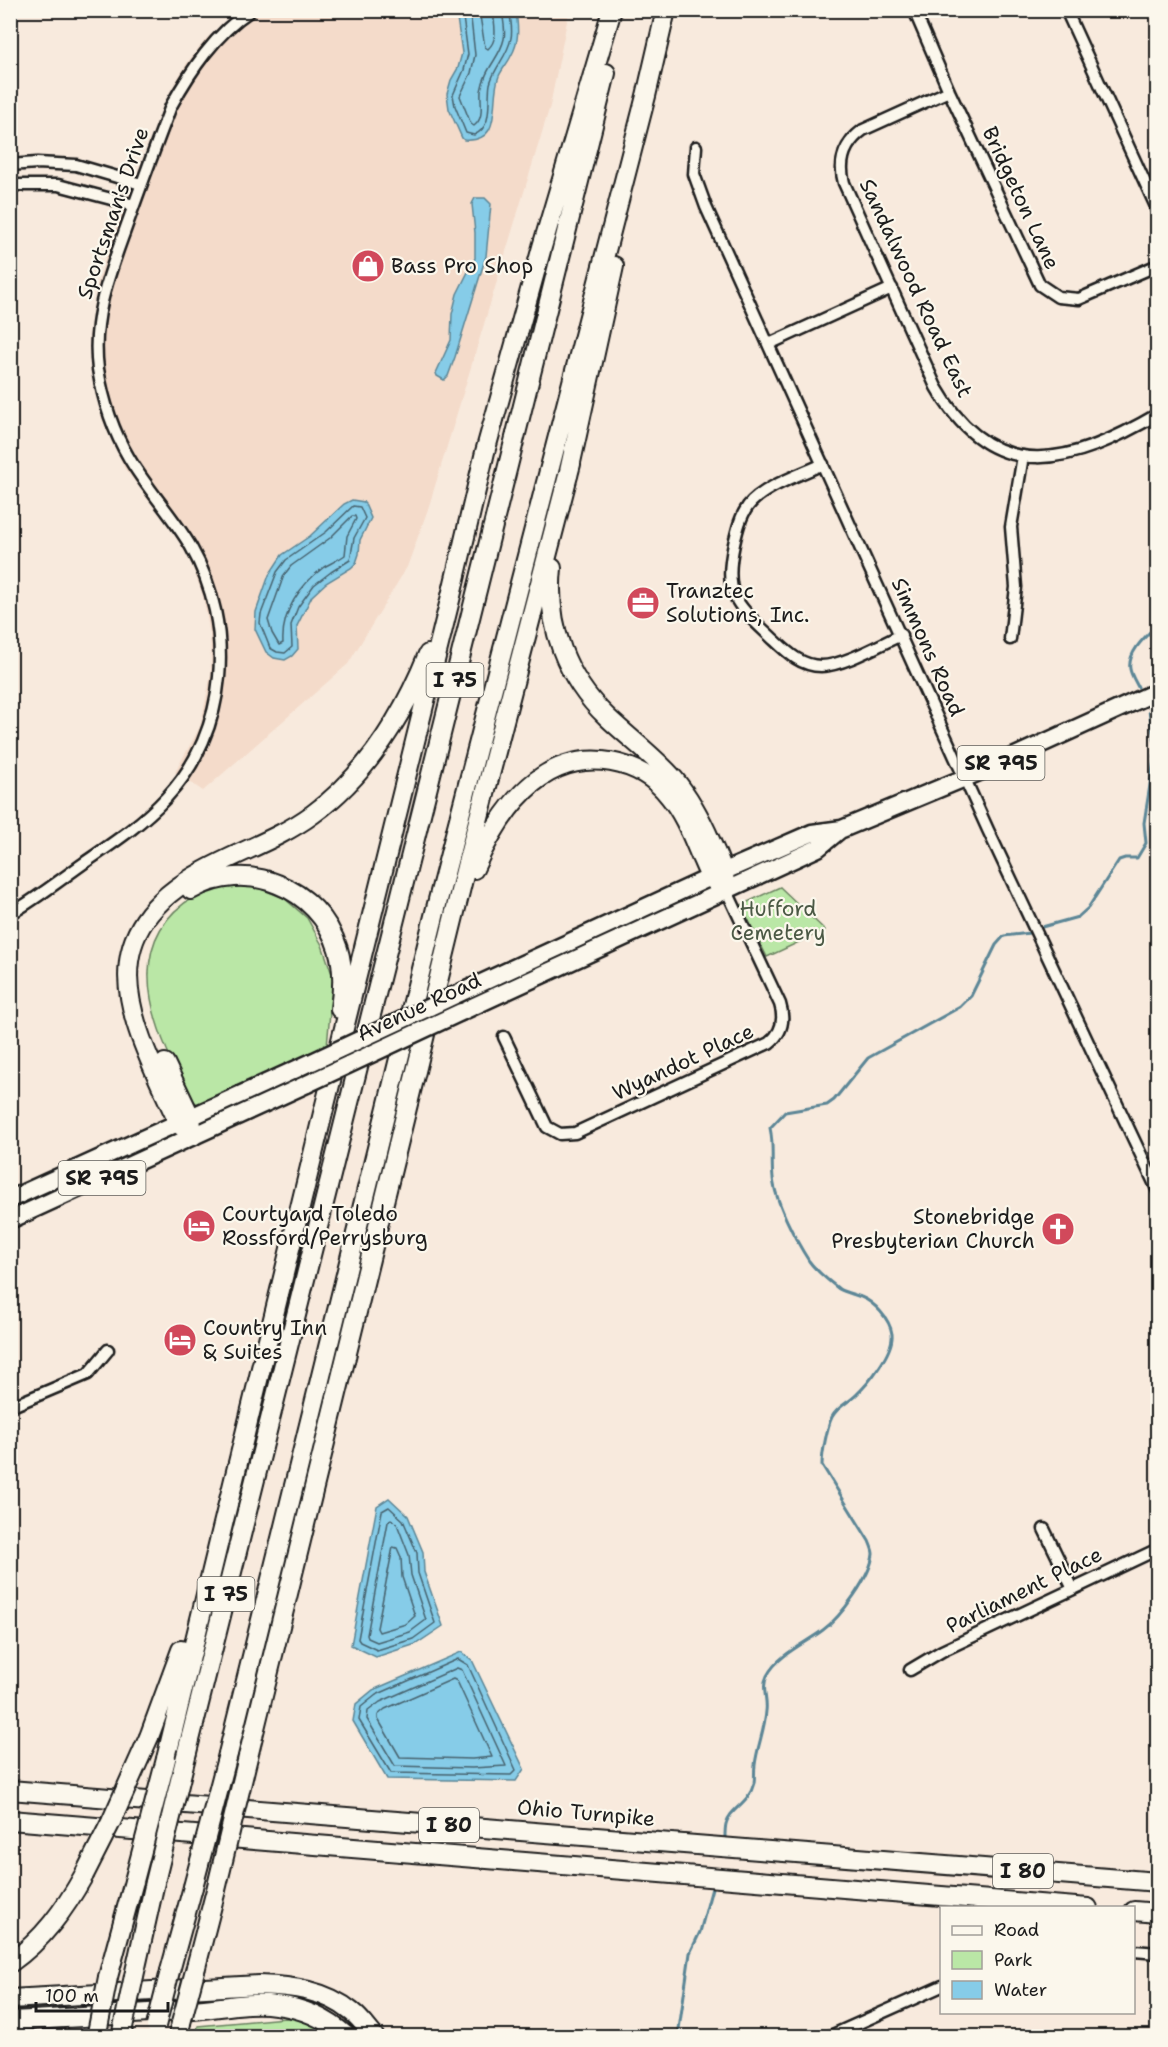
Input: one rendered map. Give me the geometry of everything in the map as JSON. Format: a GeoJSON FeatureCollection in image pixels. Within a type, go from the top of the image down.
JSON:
{"type":"FeatureCollection","features":[{"type":"Feature","properties":{"kind":"highway"},"geometry":{"type":"LineString","coordinates":[[97,2035],[108,1977],[166,1759],[485,452],[612,10]]}},
{"type":"Feature","properties":{"kind":"highway","name":"I 75"},"geometry":{"type":"LineString","coordinates":[[122,2034],[155,1882],[621,10]]}},
{"type":"Feature","properties":{"kind":"highway","name":"I 75"},"geometry":{"type":"LineString","coordinates":[[155,2031],[228,1754],[441,889],[646,96],[666,10]]}},
{"type":"Feature","properties":{"kind":"highway"},"geometry":{"type":"LineString","coordinates":[[646,96],[645,124],[571,464],[551,572],[552,611],[561,650],[569,668],[592,700],[605,715],[659,764],[686,794],[708,834],[720,879]]}},
{"type":"Feature","properties":{"kind":"highway"},"geometry":{"type":"LineString","coordinates":[[180,2032],[466,867],[571,464]]}},
{"type":"Feature","properties":{"kind":"highway"},"geometry":{"type":"LineString","coordinates":[[187,1126],[135,1023],[128,997],[128,964],[138,932],[152,910],[182,883],[290,829],[326,804],[352,780],[370,760],[399,716],[451,597]]}},
{"type":"Feature","properties":{"kind":"highway"},"geometry":{"type":"LineString","coordinates":[[455,915],[483,851],[496,827],[519,796],[538,778],[550,771],[587,760],[614,762],[626,766],[644,774],[660,786],[680,812],[720,879]]}},
{"type":"Feature","properties":{"kind":"highway"},"geometry":{"type":"LineString","coordinates":[[187,1126],[145,1018],[138,992],[138,966],[150,928],[166,907],[197,886],[235,876],[249,876],[275,882],[298,895],[318,912],[337,947],[342,973],[342,993],[323,1113]]}},
{"type":"Feature","properties":{"kind":"highway"},"geometry":{"type":"LineString","coordinates":[[10,1963],[29,1949],[48,1930],[84,1875],[111,1822],[149,1737],[189,1624],[202,1608]]}},
{"type":"Feature","properties":{"kind":"highway"},"geometry":{"type":"LineString","coordinates":[[10,1782],[136,1800]]}},
{"type":"Feature","properties":{"kind":"highway","name":"Ohio Turnpike"},"geometry":{"type":"LineString","coordinates":[[10,1790],[1158,1882]]}},
{"type":"Feature","properties":{"kind":"highway","name":"I 80"},"geometry":{"type":"LineString","coordinates":[[10,1821],[1063,1906]]}},
{"type":"Feature","properties":{"kind":"highway"},"geometry":{"type":"LineString","coordinates":[[1135,1911],[1158,1913]]}},
{"type":"Feature","properties":{"kind":"highway"},"geometry":{"type":"LineString","coordinates":[[10,2000],[259,1985],[291,1986],[336,2001],[352,2012],[374,2037]]}},
{"type":"Feature","properties":{"kind":"highway"},"geometry":{"type":"LineString","coordinates":[[10,2021],[213,2009],[260,2003],[289,2007],[316,2016],[328,2022],[346,2037]]}},
{"type":"Feature","properties":{"kind":"main road","name":"Avenue Road"},"geometry":{"type":"LineString","coordinates":[[10,1220],[312,1062],[720,879],[818,848],[842,829],[966,778],[1158,691]]}},
{"type":"Feature","properties":{"kind":"main road","name":"Avenue Road"},"geometry":{"type":"LineString","coordinates":[[10,1199],[187,1126],[307,1084],[461,1012],[720,879]]}},
{"type":"Feature","properties":{"kind":"street","name":"Sportsman's Drive"},"geometry":{"type":"LineString","coordinates":[[10,914],[144,820],[167,797],[204,740],[219,686],[219,632],[208,585],[188,544],[129,458],[109,414],[100,378],[97,346],[100,304],[105,285],[171,106],[213,44],[251,10]]}},
{"type":"Feature","properties":{"kind":"street","name":"Bridgeton Lane"},"geometry":{"type":"LineString","coordinates":[[914,10],[1036,279],[1045,290],[1065,299],[1079,299],[1158,265]]}},
{"type":"Feature","properties":{"kind":"street"},"geometry":{"type":"LineString","coordinates":[[1066,10],[1158,211]]}},
{"type":"Feature","properties":{"kind":"street","name":"Sandalwood Road East"},"geometry":{"type":"LineString","coordinates":[[949,90],[863,130],[848,144],[841,169],[844,183],[936,387],[954,415],[984,441],[1008,452],[1023,456],[1047,457],[1073,454],[1158,414]]}},
{"type":"Feature","properties":{"kind":"street","name":"Simmons Road"},"geometry":{"type":"LineString","coordinates":[[696,147],[694,174],[702,196],[998,850],[1158,1191]]}},
{"type":"Feature","properties":{"kind":"street"},"geometry":{"type":"LineString","coordinates":[[10,165],[76,165],[141,184]]}},
{"type":"Feature","properties":{"kind":"street"},"geometry":{"type":"LineString","coordinates":[[10,185],[58,185],[134,205]]}},
{"type":"Feature","properties":{"kind":"street"},"geometry":{"type":"LineString","coordinates":[[769,344],[892,288]]}},
{"type":"Feature","properties":{"kind":"street"},"geometry":{"type":"LineString","coordinates":[[1010,639],[1017,587],[1011,527],[1023,456]]}},
{"type":"Feature","properties":{"kind":"street"},"geometry":{"type":"LineString","coordinates":[[823,464],[762,493],[747,507],[738,526],[731,563],[730,581],[734,596],[747,614],[783,649],[798,660],[812,665],[834,664],[901,634]]}},
{"type":"Feature","properties":{"kind":"street","name":"Wyandot Place"},"geometry":{"type":"LineString","coordinates":[[504,1037],[547,1127],[560,1134],[575,1133],[769,1043],[779,1033],[783,1013],[720,879]]}},
{"type":"Feature","properties":{"kind":"street"},"geometry":{"type":"LineString","coordinates":[[10,1407],[88,1374],[108,1350]]}},
{"type":"Feature","properties":{"kind":"street"},"geometry":{"type":"LineString","coordinates":[[1044,1529],[1073,1588]]}},
{"type":"Feature","properties":{"kind":"street","name":"Parliament Place"},"geometry":{"type":"LineString","coordinates":[[910,1670],[942,1651],[1158,1549]]}},
{"type":"Feature","properties":{"kind":"street"},"geometry":{"type":"LineString","coordinates":[[1135,1951],[1158,1953]]}},
{"type":"Feature","properties":{"kind":"street"},"geometry":{"type":"LineString","coordinates":[[830,2037],[940,1987]]}},
{"type":"Feature","properties":{"kind":"shaded area"},"geometry":{"type":"Polygon","coordinates":[[[240,11],[569,11],[550,106],[428,509],[407,567],[348,664],[203,791],[175,772],[200,727],[211,674],[210,635],[203,596],[190,559],[166,521],[125,469],[102,418],[95,386],[89,337],[97,286],[111,239],[170,92],[187,63],[207,38],[240,11]]]}},
{"type":"Feature","properties":{"kind":"green space"},"geometry":{"type":"Polygon","coordinates":[[[225,886],[256,887],[284,898],[307,918],[322,945],[333,977],[327,1047],[202,1108],[185,1092],[159,1029],[149,986],[149,966],[153,946],[162,927],[175,911],[199,894],[225,886]]]}},
{"type":"Feature","properties":{"kind":"green space","name":"Hufford Cemetery"},"geometry":{"type":"Polygon","coordinates":[[[780,887],[825,930],[767,957],[741,905],[780,887]]]}},
{"type":"Feature","properties":{"kind":"green space"},"geometry":{"type":"Polygon","coordinates":[[[285,2018],[308,2020],[336,2036],[196,2036],[198,2026],[285,2018]]]}},
{"type":"Feature","properties":{"kind":"water"},"geometry":{"type":"Polygon","coordinates":[[[456,11],[516,11],[518,28],[516,45],[499,76],[490,127],[485,135],[477,139],[464,140],[462,138],[449,109],[447,94],[462,53],[456,11]]]}},
{"type":"Feature","properties":{"kind":"water"},"geometry":{"type":"Polygon","coordinates":[[[475,198],[485,198],[491,204],[486,256],[455,357],[448,376],[444,380],[436,373],[451,340],[452,314],[457,294],[475,258],[472,204],[475,198]]]}},
{"type":"Feature","properties":{"kind":"water"},"geometry":{"type":"Polygon","coordinates":[[[352,500],[364,502],[371,518],[360,540],[356,563],[326,583],[312,596],[297,626],[298,649],[292,656],[285,660],[274,658],[266,652],[255,629],[256,612],[269,575],[282,555],[310,536],[344,504],[352,500]]]}},
{"type":"Feature","properties":{"kind":"water"},"geometry":{"type":"Polygon","coordinates":[[[389,1498],[408,1516],[423,1552],[424,1572],[443,1626],[416,1644],[376,1657],[351,1645],[377,1506],[389,1498]]]}},
{"type":"Feature","properties":{"kind":"water"},"geometry":{"type":"Polygon","coordinates":[[[461,1652],[472,1660],[524,1769],[516,1781],[387,1779],[353,1721],[356,1704],[373,1690],[461,1652]]]}},
{"type":"Feature","properties":{"kind":"waterway"},"geometry":{"type":"LineString","coordinates":[[1138,687],[1130,669],[1132,656],[1139,644],[1158,624]]}},
{"type":"Feature","properties":{"kind":"waterway"},"geometry":{"type":"LineString","coordinates":[[1042,927],[1078,917],[1088,908],[1119,860],[1137,858],[1146,843],[1144,823],[1156,747],[1149,711]]}},
{"type":"Feature","properties":{"kind":"waterway"},"geometry":{"type":"LineString","coordinates":[[725,1837],[728,1819],[748,1796],[754,1783],[756,1758],[765,1718],[765,1680],[767,1676],[785,1656],[823,1630],[838,1616],[861,1584],[871,1563],[873,1552],[869,1541],[822,1465],[822,1460],[832,1417],[873,1376],[885,1358],[892,1341],[891,1328],[876,1307],[866,1299],[839,1289],[816,1269],[804,1253],[787,1221],[775,1187],[770,1128],[785,1112],[827,1105],[834,1100],[868,1058],[960,1007],[971,996],[996,945],[1004,936],[1030,933]]}},
{"type":"Feature","properties":{"kind":"waterway"},"geometry":{"type":"LineString","coordinates":[[678,2036],[690,1953],[700,1932],[712,1888]]}},
{"type":"Feature","properties":{"kind":"place","name":"Bass Pro Shop"},"geometry":{"type":"Point","coordinates":[368,266]}},
{"type":"Feature","properties":{"kind":"place","name":"Tranztec Solutions, Inc."},"geometry":{"type":"Point","coordinates":[643,603]}},
{"type":"Feature","properties":{"kind":"place","name":"Courtyard Toledo Rossford/Perrysburg"},"geometry":{"type":"Point","coordinates":[199,1226]}},
{"type":"Feature","properties":{"kind":"place","name":"Stonebridge Presbyterian Church"},"geometry":{"type":"Point","coordinates":[1058,1229]}},
{"type":"Feature","properties":{"kind":"place","name":"Country Inn & Suites"},"geometry":{"type":"Point","coordinates":[180,1340]}}]}
